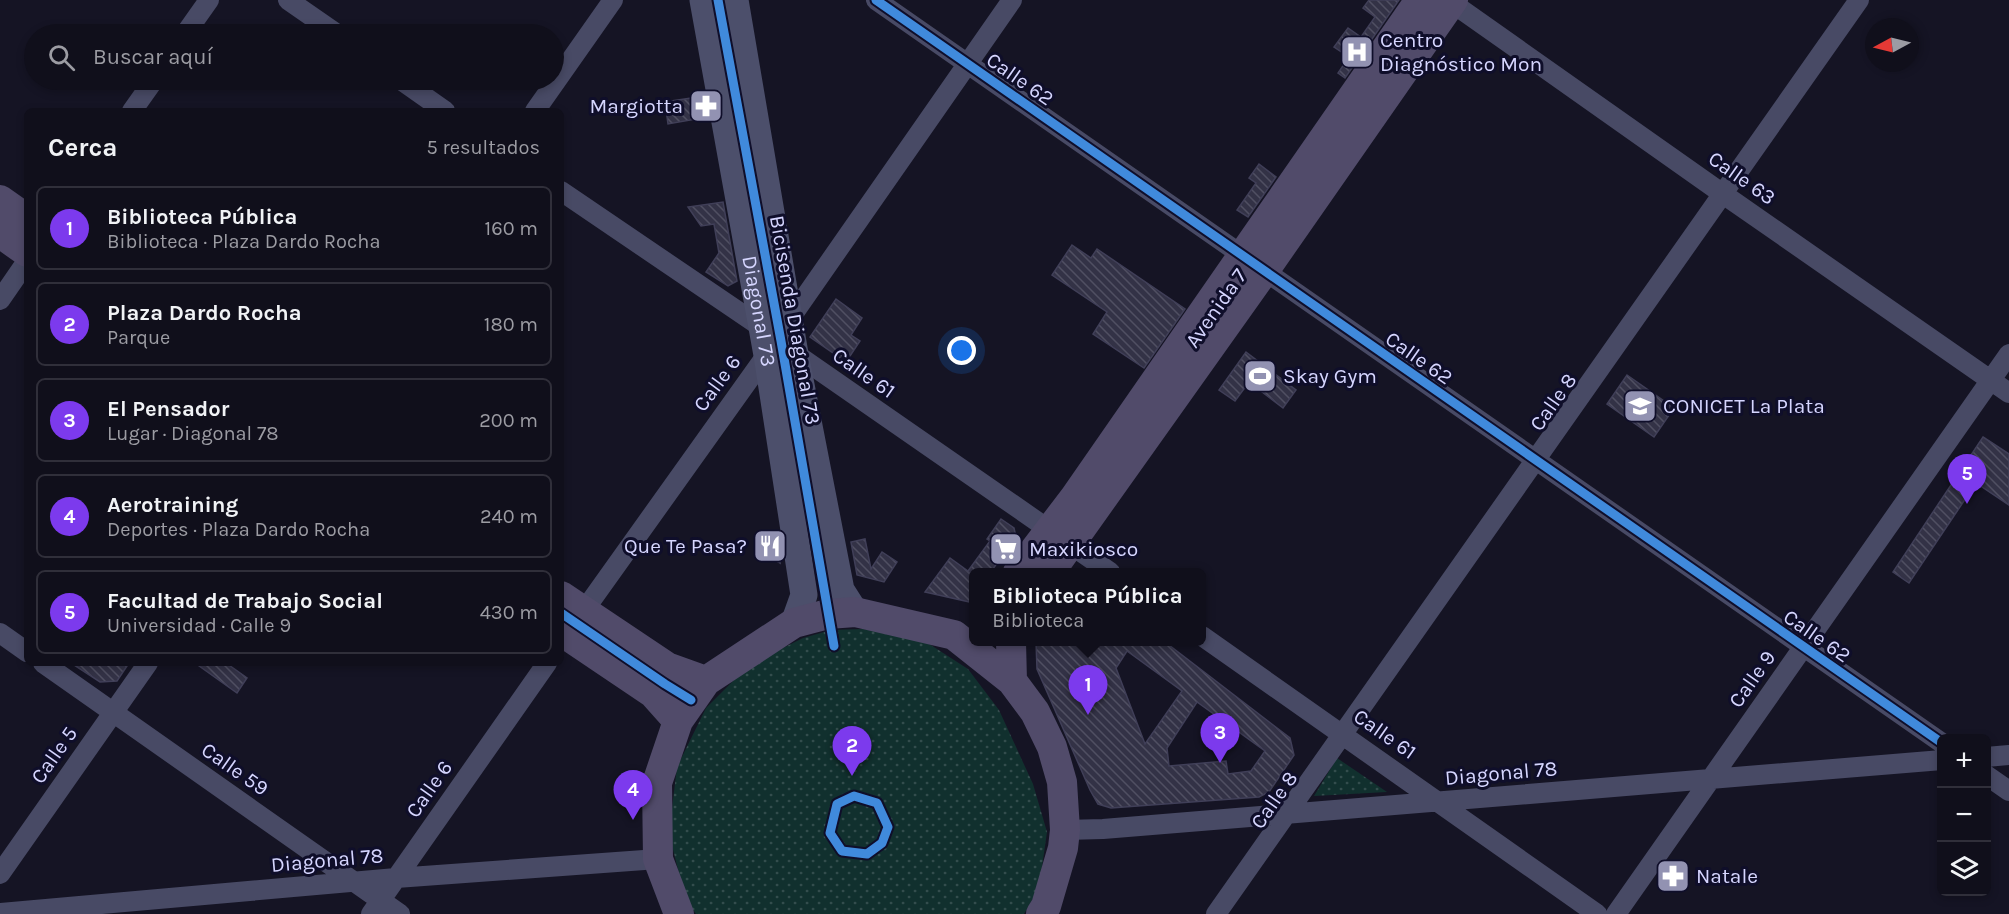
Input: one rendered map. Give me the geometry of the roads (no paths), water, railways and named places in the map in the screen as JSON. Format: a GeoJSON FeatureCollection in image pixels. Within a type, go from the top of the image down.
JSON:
{"type":"FeatureCollection","features":[{"type":"Feature","properties":{"kind":"main road","name":"Diagonal 73"},"geometry":{"type":"LineString","coordinates":[[703,0],[778,339],[848,601]]}},
{"type":"Feature","properties":{"kind":"main road","name":"Diagonal 73"},"geometry":{"type":"LineString","coordinates":[[735,0],[778,339],[804,595],[794,623]]}},
{"type":"Feature","properties":{"kind":"main road","name":"Avenida 7"},"geometry":{"type":"LineString","coordinates":[[1253,263],[1420,0]]}},
{"type":"Feature","properties":{"kind":"main road","name":"Avenida 7"},"geometry":{"type":"LineString","coordinates":[[1024,568],[1060,538],[1253,263],[1451,1]]}},
{"type":"Feature","properties":{"kind":"main road"},"geometry":{"type":"LineString","coordinates":[[0,200],[24,217]]}},
{"type":"Feature","properties":{"kind":"main road"},"geometry":{"type":"LineString","coordinates":[[0,233],[24,250]]}},
{"type":"Feature","properties":{"kind":"main road","name":"Avenida 7"},"geometry":{"type":"LineString","coordinates":[[1051,568],[1060,538]]}},
{"type":"Feature","properties":{"kind":"main road"},"geometry":{"type":"LineString","coordinates":[[804,595],[848,601],[964,628]]}},
{"type":"Feature","properties":{"kind":"main road"},"geometry":{"type":"LineString","coordinates":[[679,914],[658,860],[657,783],[678,721],[706,681],[794,623],[828,614],[848,601]]}},
{"type":"Feature","properties":{"kind":"main road"},"geometry":{"type":"LineString","coordinates":[[567,623],[667,667],[706,681]]}},
{"type":"Feature","properties":{"kind":"main road"},"geometry":{"type":"LineString","coordinates":[[567,623],[653,693],[678,721]]}},
{"type":"Feature","properties":{"kind":"main road"},"geometry":{"type":"LineString","coordinates":[[980,646],[1012,681],[1035,712],[1052,747],[1062,782],[1065,830],[1063,848],[1046,911]]}},
{"type":"Feature","properties":{"kind":"main road"},"geometry":{"type":"LineString","coordinates":[[1011,646],[1012,681]]}},
{"type":"Feature","properties":{"kind":"main road"},"geometry":{"type":"LineString","coordinates":[[653,693],[665,684],[667,667]]}},
{"type":"Feature","properties":{"kind":"street"},"geometry":{"type":"LineString","coordinates":[[192,24],[209,0]]}},
{"type":"Feature","properties":{"kind":"street"},"geometry":{"type":"LineString","coordinates":[[288,0],[323,24]]}},
{"type":"Feature","properties":{"kind":"street"},"geometry":{"type":"LineString","coordinates":[[564,70],[613,0]]}},
{"type":"Feature","properties":{"kind":"street","name":"Calle 62"},"geometry":{"type":"LineString","coordinates":[[876,0],[1937,740]]}},
{"type":"Feature","properties":{"kind":"street","name":"Calle 6"},"geometry":{"type":"LineString","coordinates":[[567,623],[778,339],[1012,0]]}},
{"type":"Feature","properties":{"kind":"street","name":"Calle 8"},"geometry":{"type":"LineString","coordinates":[[1216,914],[1859,0]]}},
{"type":"Feature","properties":{"kind":"street","name":"Calle 63"},"geometry":{"type":"LineString","coordinates":[[1451,1],[2009,393]]}},
{"type":"Feature","properties":{"kind":"street"},"geometry":{"type":"LineString","coordinates":[[134,108],[147,90]]}},
{"type":"Feature","properties":{"kind":"street"},"geometry":{"type":"LineString","coordinates":[[415,90],[441,108]]}},
{"type":"Feature","properties":{"kind":"street"},"geometry":{"type":"LineString","coordinates":[[537,108],[550,90]]}},
{"type":"Feature","properties":{"kind":"street","name":"Calle 61"},"geometry":{"type":"LineString","coordinates":[[564,193],[778,339],[1103,568]]}},
{"type":"Feature","properties":{"kind":"street"},"geometry":{"type":"LineString","coordinates":[[0,300],[24,265]]}},
{"type":"Feature","properties":{"kind":"street","name":"Calle 9"},"geometry":{"type":"LineString","coordinates":[[1616,914],[2009,354]]}},
{"type":"Feature","properties":{"kind":"street"},"geometry":{"type":"LineString","coordinates":[[0,633],[24,650]]}},
{"type":"Feature","properties":{"kind":"street","name":"Calle 61"},"geometry":{"type":"LineString","coordinates":[[1206,639],[1597,914]]}},
{"type":"Feature","properties":{"kind":"street","name":"Calle 59"},"geometry":{"type":"LineString","coordinates":[[47,666],[354,882],[376,907],[400,914]]}},
{"type":"Feature","properties":{"kind":"street","name":"Calle 5"},"geometry":{"type":"LineString","coordinates":[[0,874],[146,666]]}},
{"type":"Feature","properties":{"kind":"street","name":"Calle 6"},"geometry":{"type":"LineString","coordinates":[[376,907],[545,666]]}},
{"type":"Feature","properties":{"kind":"street"},"geometry":{"type":"LineString","coordinates":[[1991,757],[2009,755]]}},
{"type":"Feature","properties":{"kind":"street","name":"Diagonal 78"},"geometry":{"type":"LineString","coordinates":[[1065,830],[1439,802],[1937,760]]}},
{"type":"Feature","properties":{"kind":"street"},"geometry":{"type":"LineString","coordinates":[[1991,778],[2009,791]]}},
{"type":"Feature","properties":{"kind":"street","name":"Diagonal 78"},"geometry":{"type":"LineString","coordinates":[[0,913],[396,878],[658,860]]}},
{"type":"Feature","properties":{"kind":"place","name":"Centro Diagnóstico Mon"},"geometry":{"type":"Point","coordinates":[1357,52]}},
{"type":"Feature","properties":{"kind":"place","name":"Margiotta"},"geometry":{"type":"Point","coordinates":[706,106]}},
{"type":"Feature","properties":{"kind":"place","name":"Skay Gym"},"geometry":{"type":"Point","coordinates":[1260,376]}},
{"type":"Feature","properties":{"kind":"place","name":"CONICET La Plata"},"geometry":{"type":"Point","coordinates":[1640,406]}},
{"type":"Feature","properties":{"kind":"place","name":"Facultad de Trabajo Social"},"geometry":{"type":"Point","coordinates":[1967,504]}},
{"type":"Feature","properties":{"kind":"place","name":"Que Te Pasa?"},"geometry":{"type":"Point","coordinates":[770,546]}},
{"type":"Feature","properties":{"kind":"place","name":"Maxikiosco"},"geometry":{"type":"Point","coordinates":[1006,549]}},
{"type":"Feature","properties":{"kind":"place","name":"Biblioteca Pública"},"geometry":{"type":"Point","coordinates":[1088,715]}},
{"type":"Feature","properties":{"kind":"place","name":"El Pensador"},"geometry":{"type":"Point","coordinates":[1220,763]}},
{"type":"Feature","properties":{"kind":"place","name":"Plaza Dardo Rocha"},"geometry":{"type":"Point","coordinates":[852,776]}},
{"type":"Feature","properties":{"kind":"place","name":"Aerotraining"},"geometry":{"type":"Point","coordinates":[633,820]}},
{"type":"Feature","properties":{"kind":"place","name":"Natale"},"geometry":{"type":"Point","coordinates":[1673,876]}}]}
